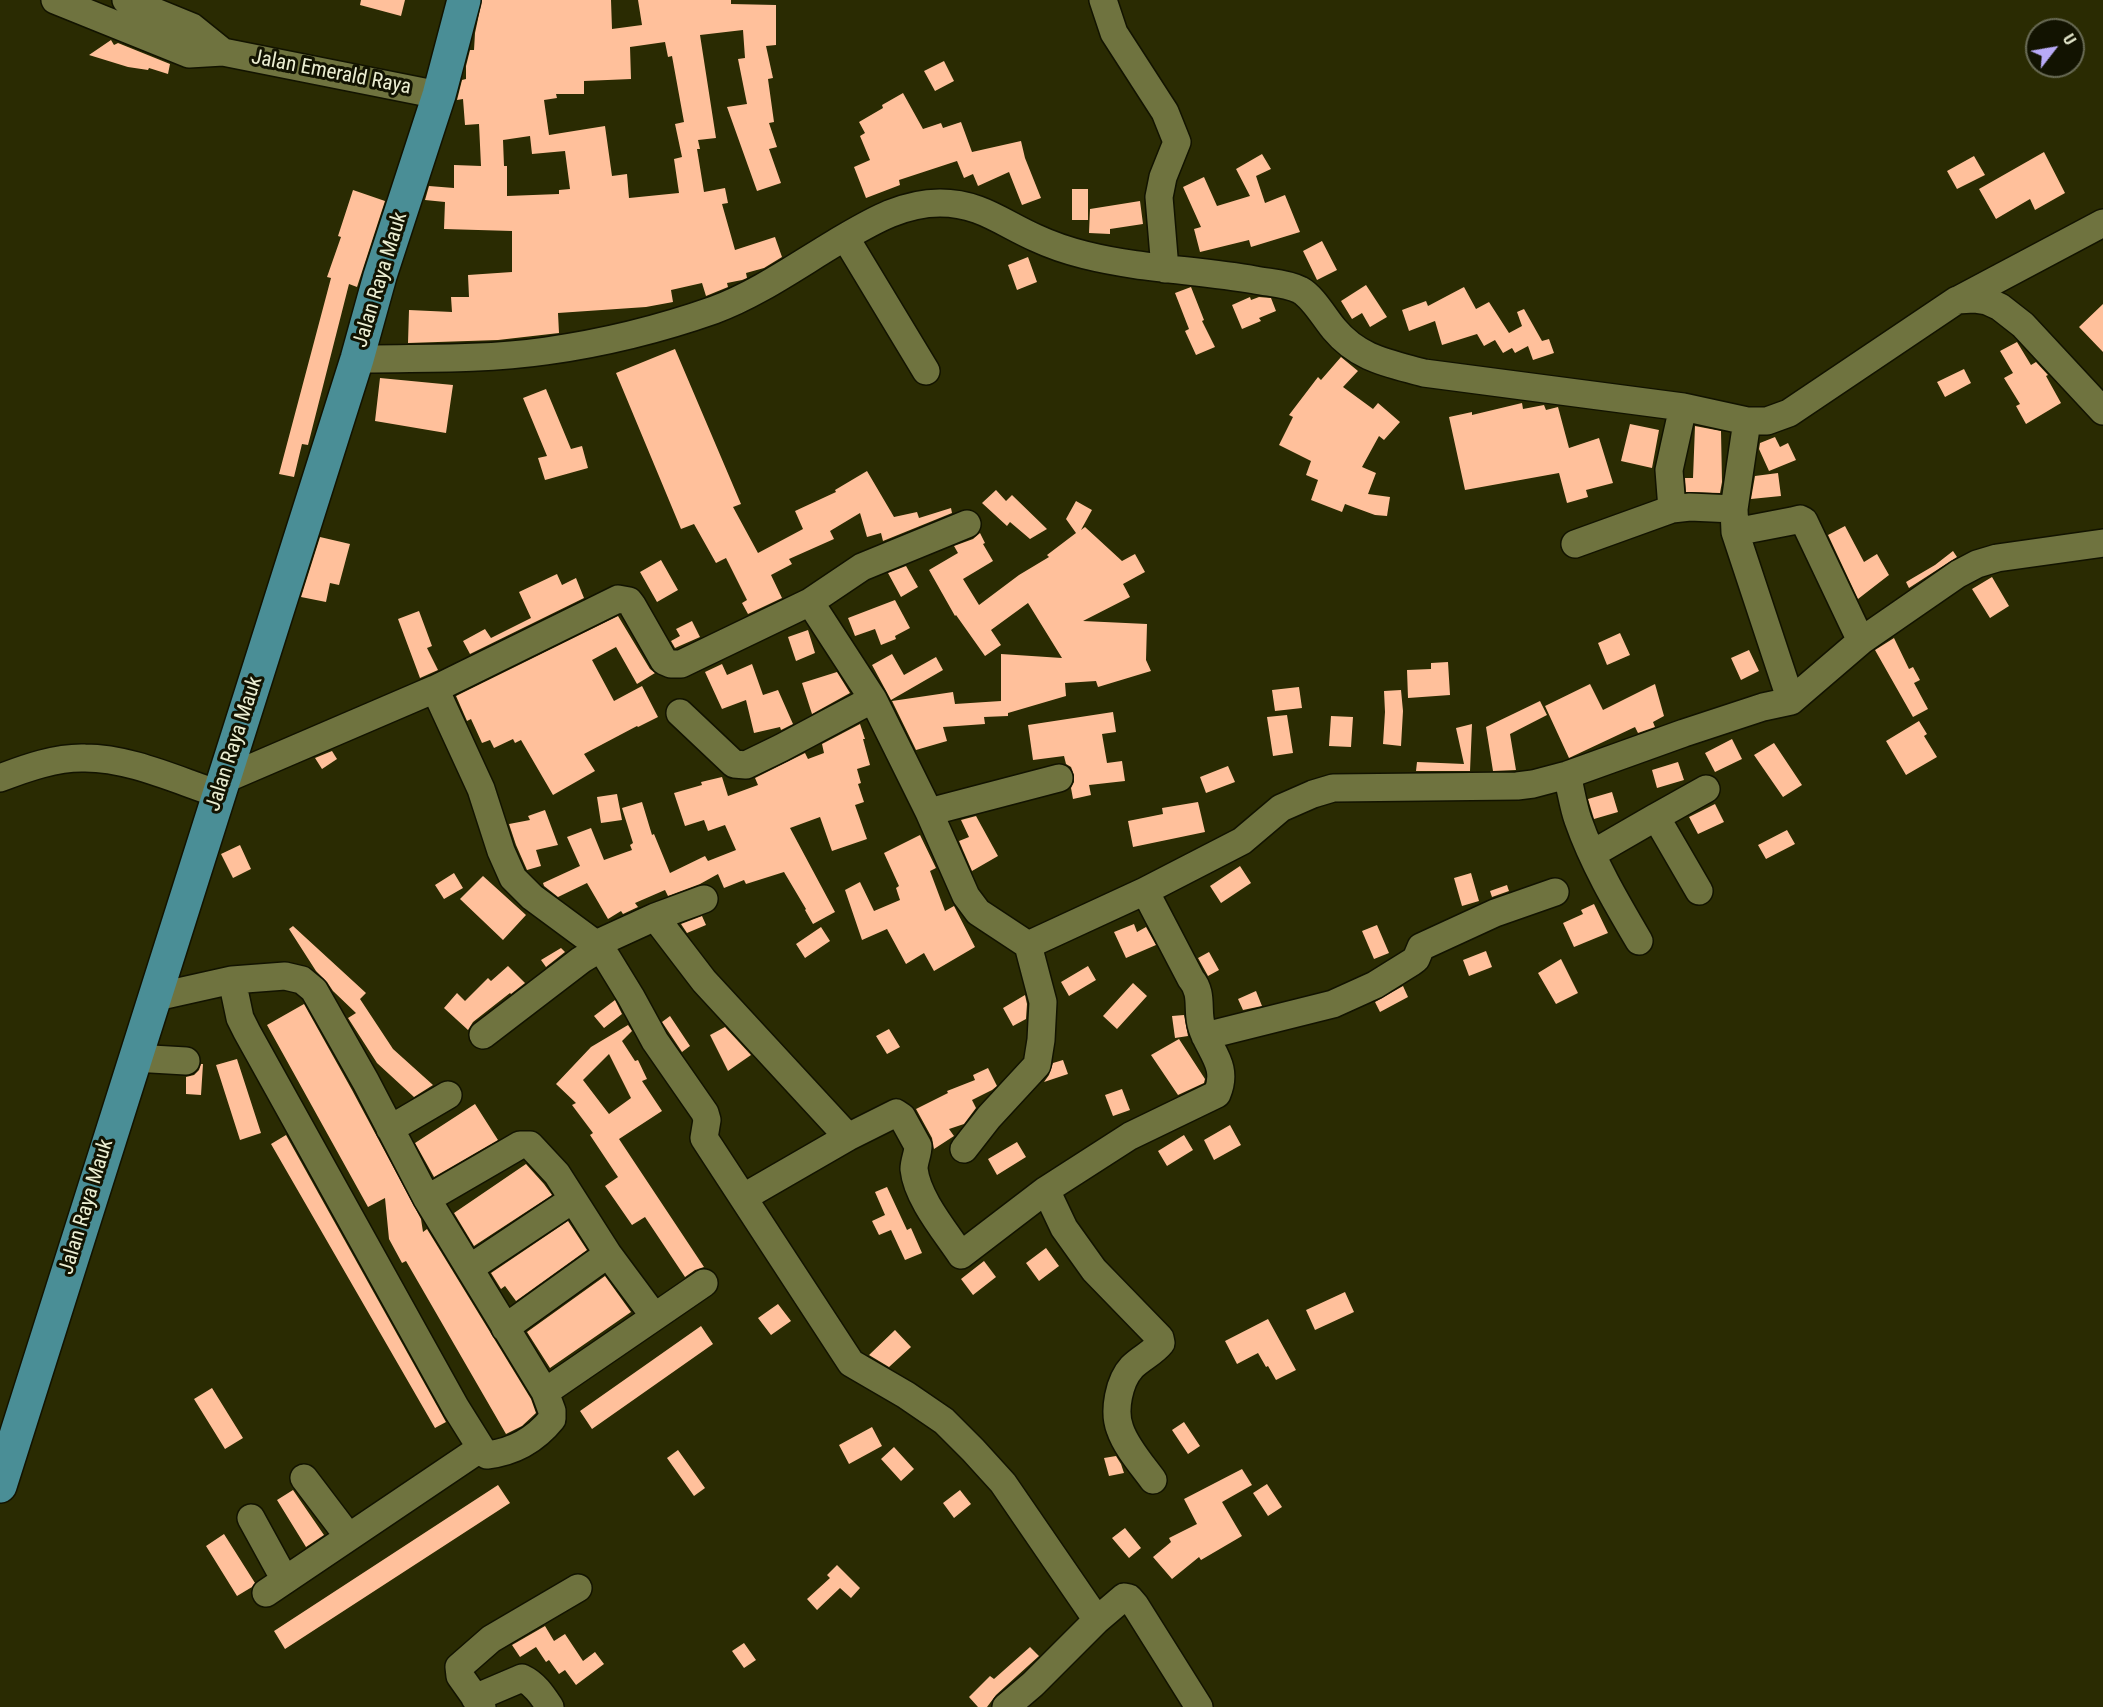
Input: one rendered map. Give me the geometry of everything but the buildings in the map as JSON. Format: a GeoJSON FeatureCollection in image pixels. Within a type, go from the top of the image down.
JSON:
{"type":"FeatureCollection","features":[{"type":"Feature","properties":{"kind":"main road","name":"Jalan Raya Mauk"},"geometry":{"type":"LineString","coordinates":[[0,1486],[357,359],[380,276],[439,95],[464,0]]}},
{"type":"Feature","properties":{"kind":"street","name":"Jalan Emerald Raya"},"geometry":{"type":"LineString","coordinates":[[56,0],[189,54],[223,52],[439,95]]}},
{"type":"Feature","properties":{"kind":"street","name":"Jalan Emerald Raya"},"geometry":{"type":"LineString","coordinates":[[126,0],[192,27],[223,52]]}},
{"type":"Feature","properties":{"kind":"street"},"geometry":{"type":"LineString","coordinates":[[1103,0],[1114,33],[1166,112],[1177,142],[1163,177],[1159,197],[1165,268]]}},
{"type":"Feature","properties":{"kind":"street"},"geometry":{"type":"LineString","coordinates":[[357,359],[466,357],[546,351],[670,324],[751,293],[845,237],[898,209],[937,202],[960,203],[985,211],[1036,239],[1082,255],[1129,265],[1289,285],[1303,291],[1336,332],[1355,350],[1375,360],[1396,366],[1424,373],[1683,407],[1747,421],[1767,421],[1788,413],[1957,300],[2103,223]]}},
{"type":"Feature","properties":{"kind":"street"},"geometry":{"type":"LineString","coordinates":[[845,237],[926,371]]}},
{"type":"Feature","properties":{"kind":"street"},"geometry":{"type":"LineString","coordinates":[[1957,300],[1988,301],[2000,307],[2023,325],[2103,411]]}},
{"type":"Feature","properties":{"kind":"street"},"geometry":{"type":"LineString","coordinates":[[1672,509],[1669,470],[1683,407]]}},
{"type":"Feature","properties":{"kind":"street"},"geometry":{"type":"LineString","coordinates":[[1747,421],[1735,521],[1791,701]]}},
{"type":"Feature","properties":{"kind":"street"},"geometry":{"type":"LineString","coordinates":[[1575,544],[1672,509],[1690,507],[1735,521],[1800,519],[1804,521],[1861,641]]}},
{"type":"Feature","properties":{"kind":"street"},"geometry":{"type":"LineString","coordinates":[[0,777],[83,757],[221,787],[435,689],[618,599],[629,601],[664,661],[676,665],[687,662],[810,602],[862,567],[967,524]]}},
{"type":"Feature","properties":{"kind":"street"},"geometry":{"type":"LineString","coordinates":[[1028,945],[1145,891],[1242,841],[1281,808],[1299,798],[1333,788],[1517,786],[1567,775],[1684,733],[1763,707],[1791,701],[1861,641],[1958,574],[1977,564],[1997,558],[2103,543]]}},
{"type":"Feature","properties":{"kind":"street"},"geometry":{"type":"LineString","coordinates":[[810,602],[873,699],[929,812],[966,896],[978,912],[1028,945],[1043,1002],[1037,1065],[964,1149]]}},
{"type":"Feature","properties":{"kind":"street"},"geometry":{"type":"LineString","coordinates":[[435,689],[481,789],[501,851],[513,878],[532,897],[598,946],[631,997],[655,1041],[705,1113],[707,1120],[704,1138],[851,1363],[934,1414],[973,1450],[1003,1483],[1097,1620]]}},
{"type":"Feature","properties":{"kind":"street"},"geometry":{"type":"LineString","coordinates":[[680,713],[734,764],[746,765],[873,699]]}},
{"type":"Feature","properties":{"kind":"street"},"geometry":{"type":"LineString","coordinates":[[1567,775],[1577,818],[1592,854],[1639,941]]}},
{"type":"Feature","properties":{"kind":"street"},"geometry":{"type":"LineString","coordinates":[[929,812],[1059,778]]}},
{"type":"Feature","properties":{"kind":"street"},"geometry":{"type":"LineString","coordinates":[[1592,854],[1706,789]]}},
{"type":"Feature","properties":{"kind":"street"},"geometry":{"type":"LineString","coordinates":[[1656,818],[1699,891]]}},
{"type":"Feature","properties":{"kind":"street"},"geometry":{"type":"LineString","coordinates":[[744,1197],[848,1137],[896,1113],[902,1117],[918,1146],[914,1171],[921,1192],[961,1255],[1046,1190],[1130,1136],[1217,1094],[1221,1078],[1218,1058],[1200,1022],[1198,987],[1191,979],[1145,891]]}},
{"type":"Feature","properties":{"kind":"street"},"geometry":{"type":"LineString","coordinates":[[1205,1036],[1343,1001],[1375,985],[1412,962],[1416,959],[1421,947],[1495,913],[1555,892]]}},
{"type":"Feature","properties":{"kind":"street"},"geometry":{"type":"LineString","coordinates":[[483,1035],[598,946],[655,917],[704,899]]}},
{"type":"Feature","properties":{"kind":"street"},"geometry":{"type":"LineString","coordinates":[[655,917],[704,981],[848,1137]]}},
{"type":"Feature","properties":{"kind":"street"},"geometry":{"type":"LineString","coordinates":[[156,997],[232,980],[285,975],[308,985],[323,1003],[427,1198],[545,1392],[553,1414],[552,1419],[526,1443],[511,1450],[487,1455],[481,1448],[450,1398],[247,1032],[240,1017],[232,980]]}},
{"type":"Feature","properties":{"kind":"street"},"geometry":{"type":"LineString","coordinates":[[134,1058],[186,1061]]}},
{"type":"Feature","properties":{"kind":"street"},"geometry":{"type":"LineString","coordinates":[[366,1082],[420,1109]]}},
{"type":"Feature","properties":{"kind":"street"},"geometry":{"type":"LineString","coordinates":[[390,1129],[420,1109],[448,1095]]}},
{"type":"Feature","properties":{"kind":"street"},"geometry":{"type":"LineString","coordinates":[[427,1198],[527,1144],[536,1149],[557,1174],[608,1254],[654,1316]]}},
{"type":"Feature","properties":{"kind":"street"},"geometry":{"type":"LineString","coordinates":[[1046,1190],[1064,1228],[1094,1270],[1160,1338],[1161,1343],[1157,1348],[1132,1367],[1125,1376],[1118,1397],[1119,1428],[1153,1480]]}},
{"type":"Feature","properties":{"kind":"street"},"geometry":{"type":"LineString","coordinates":[[470,1268],[572,1200]]}},
{"type":"Feature","properties":{"kind":"street"},"geometry":{"type":"LineString","coordinates":[[505,1328],[608,1254]]}},
{"type":"Feature","properties":{"kind":"street"},"geometry":{"type":"LineString","coordinates":[[545,1392],[704,1283]]}},
{"type":"Feature","properties":{"kind":"street"},"geometry":{"type":"LineString","coordinates":[[251,1518],[276,1586],[481,1448]]}},
{"type":"Feature","properties":{"kind":"street"},"geometry":{"type":"LineString","coordinates":[[304,1478],[348,1536]]}},
{"type":"Feature","properties":{"kind":"street"},"geometry":{"type":"LineString","coordinates":[[550,1707],[539,1691],[522,1678],[479,1702],[460,1676],[459,1667],[491,1639],[578,1588]]}},
{"type":"Feature","properties":{"kind":"street"},"geometry":{"type":"LineString","coordinates":[[1006,1707],[1124,1597],[1129,1598],[1135,1605],[1199,1707]]}}]}
